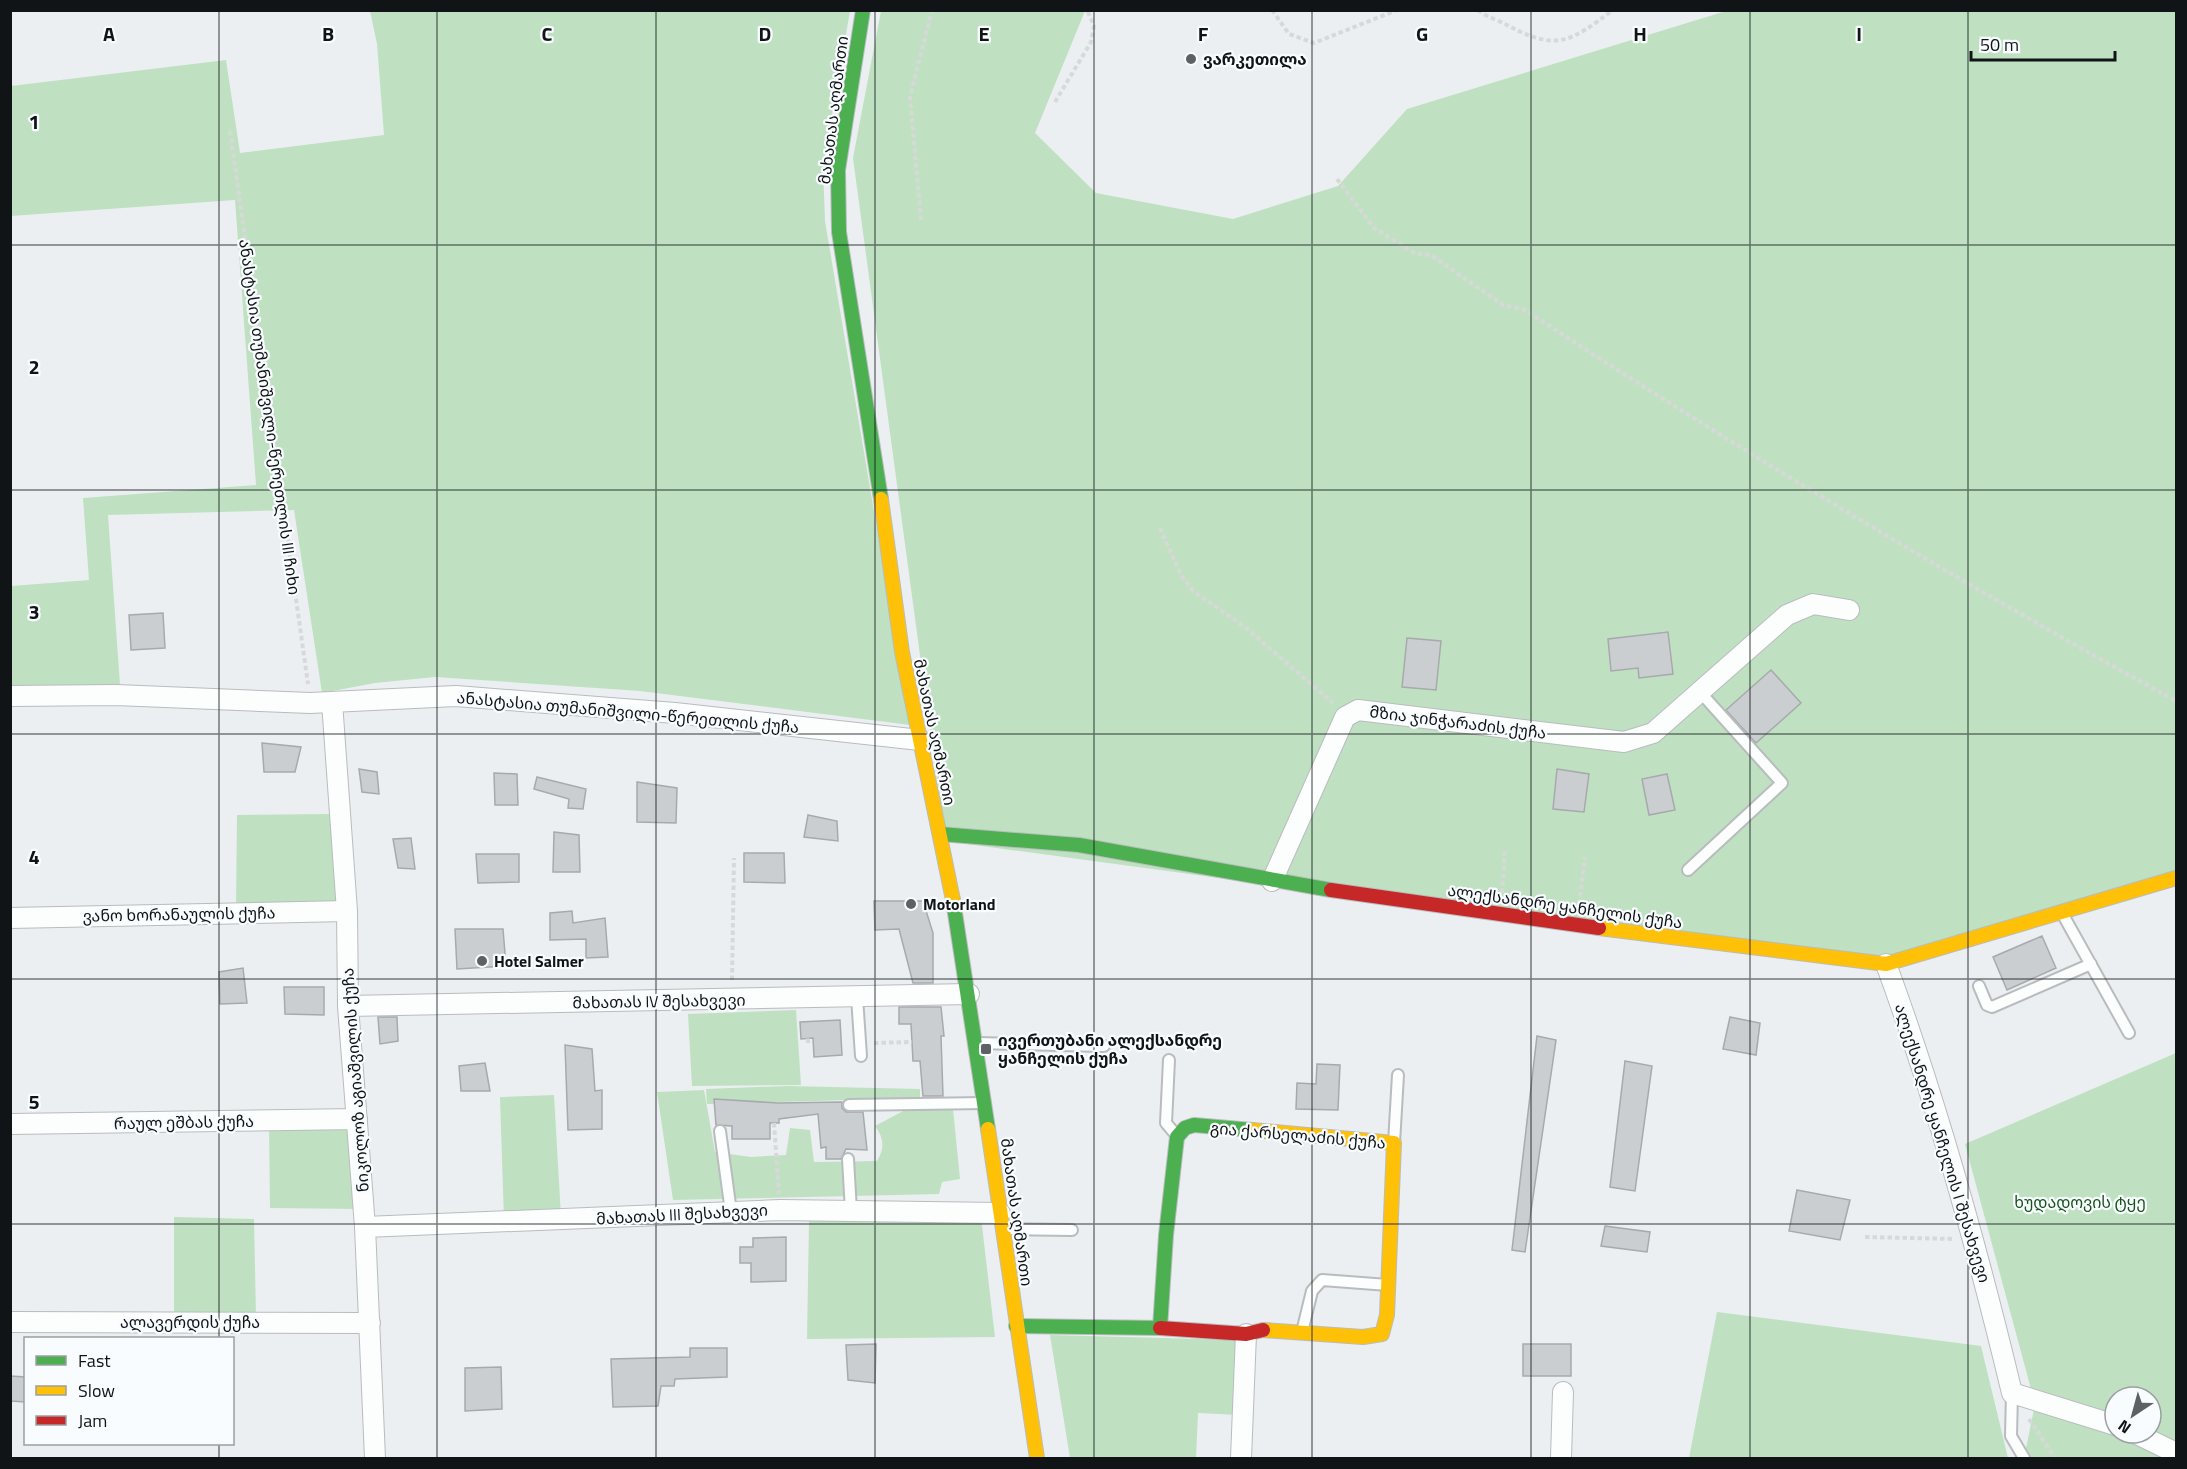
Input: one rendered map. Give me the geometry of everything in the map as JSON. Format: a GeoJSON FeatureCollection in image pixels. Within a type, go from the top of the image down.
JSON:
{"type":"FeatureCollection","features":[{"type":"Feature","properties":{"kind":"street","name":"მახათას აღმართი"},"geometry":{"type":"LineString","coordinates":[[863,10],[838,170],[839,232],[872,438],[902,652],[940,834],[977,1043],[1016,1326],[1037,1458]]}},
{"type":"Feature","properties":{"kind":"street","name":"მზია ჯინჭარაძის ქუჩა"},"geometry":{"type":"LineString","coordinates":[[1272,881],[1345,717],[1358,710],[1624,742],[1653,733],[1787,615],[1813,604],[1849,610]]}},
{"type":"Feature","properties":{"kind":"street","name":"ანასტასია თუმანიშვილი-წერეთლის ქუჩა"},"geometry":{"type":"LineString","coordinates":[[10,696],[116,695],[310,703],[456,696],[675,712],[920,740]]}},
{"type":"Feature","properties":{"kind":"street","name":"ნიკოლოზ აგიაშვილის ქუჩა"},"geometry":{"type":"LineString","coordinates":[[332,702],[347,911],[348,1006],[365,1227],[375,1458]]}},
{"type":"Feature","properties":{"kind":"street","name":"ალექსანდრე ყანჩელის ქუჩა"},"geometry":{"type":"LineString","coordinates":[[940,834],[1079,845],[1272,881],[1576,925],[1886,964],[2176,879]]}},
{"type":"Feature","properties":{"kind":"street","name":"ვანო ხორანაულის ქუჩა"},"geometry":{"type":"LineString","coordinates":[[10,918],[347,911]]}},
{"type":"Feature","properties":{"kind":"street","name":"ალექსანდრე ყანჩელის I შესახვევი"},"geometry":{"type":"LineString","coordinates":[[1886,964],[1912,1036],[1975,1239],[2012,1393]]}},
{"type":"Feature","properties":{"kind":"street","name":"მახათას IV შესახვევი"},"geometry":{"type":"LineString","coordinates":[[348,1006],[969,994]]}},
{"type":"Feature","properties":{"kind":"street","name":"რაულ ეშბას ქუჩა"},"geometry":{"type":"LineString","coordinates":[[10,1124],[357,1119]]}},
{"type":"Feature","properties":{"kind":"street","name":"გია ქარსელაძის ქუჩა"},"geometry":{"type":"LineString","coordinates":[[1016,1326],[1160,1328],[1246,1334],[1265,1329],[1372,1338],[1382,1334],[1386,1326],[1394,1143],[1194,1125],[1185,1128],[1177,1137]]}},
{"type":"Feature","properties":{"kind":"street"},"geometry":{"type":"LineString","coordinates":[[1160,1328],[1166,1235],[1177,1137]]}},
{"type":"Feature","properties":{"kind":"street","name":"მახათას III შესახვევი"},"geometry":{"type":"LineString","coordinates":[[365,1227],[737,1217],[780,1210],[851,1211],[1001,1221]]}},
{"type":"Feature","properties":{"kind":"street","name":"ალავერდის ქუჩა"},"geometry":{"type":"LineString","coordinates":[[10,1322],[370,1323]]}},
{"type":"Feature","properties":{"kind":"street"},"geometry":{"type":"LineString","coordinates":[[1241,1458],[1246,1334]]}},
{"type":"Feature","properties":{"kind":"street"},"geometry":{"type":"LineString","coordinates":[[1561,1458],[1563,1392]]}},
{"type":"Feature","properties":{"kind":"street"},"geometry":{"type":"LineString","coordinates":[[2012,1393],[2103,1421]]}},
{"type":"Feature","properties":{"kind":"street"},"geometry":{"type":"LineString","coordinates":[[2160,1445],[2176,1453]]}},
{"type":"Feature","properties":{"kind":"lane"},"geometry":{"type":"LineString","coordinates":[[1688,870],[1782,783],[1701,693]]}},
{"type":"Feature","properties":{"kind":"lane"},"geometry":{"type":"LineString","coordinates":[[2062,913],[2129,1033]]}},
{"type":"Feature","properties":{"kind":"lane"},"geometry":{"type":"LineString","coordinates":[[1979,986],[1987,1005],[1992,1007],[2091,964]]}},
{"type":"Feature","properties":{"kind":"lane"},"geometry":{"type":"LineString","coordinates":[[856,997],[861,1056]]}},
{"type":"Feature","properties":{"kind":"lane"},"geometry":{"type":"LineString","coordinates":[[977,1043],[1104,1046]]}},
{"type":"Feature","properties":{"kind":"lane"},"geometry":{"type":"LineString","coordinates":[[1169,1060],[1166,1123],[1177,1137]]}},
{"type":"Feature","properties":{"kind":"lane"},"geometry":{"type":"LineString","coordinates":[[1394,1143],[1398,1076]]}},
{"type":"Feature","properties":{"kind":"lane"},"geometry":{"type":"LineString","coordinates":[[849,1105],[986,1103]]}},
{"type":"Feature","properties":{"kind":"lane"},"geometry":{"type":"LineString","coordinates":[[720,1131],[737,1217]]}},
{"type":"Feature","properties":{"kind":"lane"},"geometry":{"type":"LineString","coordinates":[[848,1159],[851,1211]]}},
{"type":"Feature","properties":{"kind":"lane"},"geometry":{"type":"LineString","coordinates":[[1001,1221],[1072,1230]]}},
{"type":"Feature","properties":{"kind":"lane"},"geometry":{"type":"LineString","coordinates":[[1302,1332],[1312,1292],[1322,1280],[1388,1285]]}},
{"type":"Feature","properties":{"kind":"lane"},"geometry":{"type":"LineString","coordinates":[[2012,1393],[2012,1436],[2024,1458]]}},
{"type":"Feature","properties":{"kind":"path"},"geometry":{"type":"LineString","coordinates":[[921,220],[910,97],[932,10]]}},
{"type":"Feature","properties":{"kind":"path"},"geometry":{"type":"LineString","coordinates":[[1055,102],[1091,42],[1094,26],[1087,10]]}},
{"type":"Feature","properties":{"kind":"path"},"geometry":{"type":"LineString","coordinates":[[1272,10],[1289,34],[1314,43],[1397,10]]}},
{"type":"Feature","properties":{"kind":"path"},"geometry":{"type":"LineString","coordinates":[[1478,10],[1533,39],[1563,42],[1613,10]]}},
{"type":"Feature","properties":{"kind":"path","name":"ანასტასია თუმანიშვილი-წერეთლის III ჩიხი"},"geometry":{"type":"LineString","coordinates":[[230,131],[310,703]]}},
{"type":"Feature","properties":{"kind":"path"},"geometry":{"type":"LineString","coordinates":[[1338,179],[1374,228],[1416,254],[1431,255],[1503,305],[1525,310],[1684,414],[2032,621],[2176,701]]}},
{"type":"Feature","properties":{"kind":"path"},"geometry":{"type":"LineString","coordinates":[[1160,528],[1181,575],[1193,591],[1253,634],[1329,697],[1345,717]]}},
{"type":"Feature","properties":{"kind":"path"},"geometry":{"type":"LineString","coordinates":[[1501,914],[1505,851]]}},
{"type":"Feature","properties":{"kind":"path"},"geometry":{"type":"LineString","coordinates":[[1576,925],[1585,857]]}},
{"type":"Feature","properties":{"kind":"path"},"geometry":{"type":"LineString","coordinates":[[732,1000],[734,858]]}},
{"type":"Feature","properties":{"kind":"path"},"geometry":{"type":"LineString","coordinates":[[860,1044],[912,1042]]}},
{"type":"Feature","properties":{"kind":"path"},"geometry":{"type":"LineString","coordinates":[[774,1123],[780,1210]]}},
{"type":"Feature","properties":{"kind":"path"},"geometry":{"type":"LineString","coordinates":[[1865,1237],[1975,1239]]}},
{"type":"Feature","properties":{"kind":"path"},"geometry":{"type":"LineString","coordinates":[[2012,1393],[2055,1458]]}},
{"type":"Feature","properties":{"kind":"green space"},"geometry":{"type":"Polygon","coordinates":[[[370,11],[850,11],[823,167],[825,221],[910,725],[640,691],[435,677],[375,683],[322,693],[294,510],[108,515],[120,685],[11,685],[11,586],[89,580],[83,498],[256,485],[235,200],[11,216],[11,86],[226,60],[240,153],[384,135],[377,44],[370,11]]]}},
{"type":"Feature","properties":{"kind":"green space"},"geometry":{"type":"Polygon","coordinates":[[[881,11],[1085,11],[1035,133],[1096,193],[1233,219],[1338,186],[1407,109],[1726,11],[2176,11],[2176,871],[1868,966],[945,841],[853,158],[881,11]]]}},
{"type":"Feature","properties":{"kind":"green space"},"geometry":{"type":"Polygon","coordinates":[[[332,814],[337,904],[236,907],[237,815],[332,814]]]}},
{"type":"Feature","properties":{"kind":"green space"},"geometry":{"type":"Polygon","coordinates":[[[796,1010],[801,1085],[692,1086],[688,1014],[796,1010]]]}},
{"type":"Feature","properties":{"kind":"green space","name":"ხუდადოვის ტყე"},"geometry":{"type":"Polygon","coordinates":[[[2176,1053],[2176,1458],[2024,1458],[2035,1404],[1965,1144],[2176,1053]]]}},
{"type":"Feature","properties":{"kind":"green space"},"geometry":{"type":"Polygon","coordinates":[[[787,1086],[920,1089],[920,1098],[707,1104],[706,1089],[787,1086]]]}},
{"type":"Feature","properties":{"kind":"green space"},"geometry":{"type":"Polygon","coordinates":[[[704,1090],[715,1152],[751,1157],[786,1155],[790,1128],[810,1130],[814,1162],[877,1161],[882,1143],[875,1126],[905,1110],[953,1109],[960,1179],[942,1182],[939,1194],[673,1200],[657,1092],[704,1090]]]}},
{"type":"Feature","properties":{"kind":"green space"},"geometry":{"type":"Polygon","coordinates":[[[554,1095],[561,1217],[504,1221],[500,1097],[554,1095]]]}},
{"type":"Feature","properties":{"kind":"green space"},"geometry":{"type":"Polygon","coordinates":[[[353,1126],[360,1209],[270,1208],[269,1127],[353,1126]]]}},
{"type":"Feature","properties":{"kind":"green space"},"geometry":{"type":"Polygon","coordinates":[[[174,1217],[254,1219],[256,1318],[174,1317],[174,1217]]]}},
{"type":"Feature","properties":{"kind":"green space"},"geometry":{"type":"Polygon","coordinates":[[[981,1217],[995,1337],[807,1339],[809,1221],[981,1217]]]}},
{"type":"Feature","properties":{"kind":"green space"},"geometry":{"type":"Polygon","coordinates":[[[1717,1312],[1981,1346],[2008,1458],[1689,1458],[1717,1312]]]}},
{"type":"Feature","properties":{"kind":"green space"},"geometry":{"type":"Polygon","coordinates":[[[1050,1335],[1236,1340],[1238,1415],[1198,1413],[1196,1458],[1070,1458],[1050,1335]]]}},
{"type":"Feature","properties":{"kind":"building"},"geometry":{"type":"Polygon","coordinates":[[[163,613],[165,648],[131,650],[129,615],[163,613]]]}},
{"type":"Feature","properties":{"kind":"building"},"geometry":{"type":"Polygon","coordinates":[[[1668,632],[1673,674],[1639,678],[1638,668],[1611,671],[1608,639],[1668,632]]]}},
{"type":"Feature","properties":{"kind":"building"},"geometry":{"type":"Polygon","coordinates":[[[1407,638],[1441,641],[1436,690],[1402,687],[1407,638]]]}},
{"type":"Feature","properties":{"kind":"building"},"geometry":{"type":"Polygon","coordinates":[[[1771,670],[1801,703],[1756,743],[1726,710],[1771,670]]]}},
{"type":"Feature","properties":{"kind":"building"},"geometry":{"type":"Polygon","coordinates":[[[262,743],[301,747],[295,772],[264,772],[262,743]]]}},
{"type":"Feature","properties":{"kind":"building"},"geometry":{"type":"Polygon","coordinates":[[[359,769],[377,772],[379,794],[362,792],[359,769]]]}},
{"type":"Feature","properties":{"kind":"building"},"geometry":{"type":"Polygon","coordinates":[[[1557,769],[1589,774],[1584,812],[1553,809],[1557,769]]]}},
{"type":"Feature","properties":{"kind":"building"},"geometry":{"type":"Polygon","coordinates":[[[494,773],[517,774],[518,805],[495,805],[494,773]]]}},
{"type":"Feature","properties":{"kind":"building"},"geometry":{"type":"Polygon","coordinates":[[[1667,774],[1675,810],[1649,815],[1642,779],[1667,774]]]}},
{"type":"Feature","properties":{"kind":"building"},"geometry":{"type":"Polygon","coordinates":[[[537,777],[586,789],[583,809],[568,808],[569,799],[534,789],[537,777]]]}},
{"type":"Feature","properties":{"kind":"building"},"geometry":{"type":"Polygon","coordinates":[[[637,782],[677,788],[676,823],[637,822],[637,782]]]}},
{"type":"Feature","properties":{"kind":"building"},"geometry":{"type":"Polygon","coordinates":[[[808,815],[837,821],[838,841],[804,837],[808,815]]]}},
{"type":"Feature","properties":{"kind":"building"},"geometry":{"type":"Polygon","coordinates":[[[554,832],[579,835],[580,872],[553,872],[554,832]]]}},
{"type":"Feature","properties":{"kind":"building"},"geometry":{"type":"Polygon","coordinates":[[[411,838],[415,869],[398,868],[393,839],[411,838]]]}},
{"type":"Feature","properties":{"kind":"building"},"geometry":{"type":"Polygon","coordinates":[[[744,853],[784,853],[785,883],[744,882],[744,853]]]}},
{"type":"Feature","properties":{"kind":"building"},"geometry":{"type":"Polygon","coordinates":[[[476,854],[519,854],[519,882],[478,883],[476,854]]]}},
{"type":"Feature","properties":{"kind":"building"},"geometry":{"type":"Polygon","coordinates":[[[874,901],[923,901],[933,933],[933,983],[913,983],[899,929],[875,930],[874,901]]]}},
{"type":"Feature","properties":{"kind":"building"},"geometry":{"type":"Polygon","coordinates":[[[572,911],[573,923],[605,918],[608,957],[586,958],[586,939],[550,940],[550,913],[572,911]]]}},
{"type":"Feature","properties":{"kind":"building"},"geometry":{"type":"Polygon","coordinates":[[[455,929],[503,929],[506,966],[457,969],[455,929]]]}},
{"type":"Feature","properties":{"kind":"building"},"geometry":{"type":"Polygon","coordinates":[[[2042,936],[2056,968],[2007,990],[1993,957],[2042,936]]]}},
{"type":"Feature","properties":{"kind":"building"},"geometry":{"type":"Polygon","coordinates":[[[243,968],[247,1003],[220,1004],[219,972],[243,968]]]}},
{"type":"Feature","properties":{"kind":"building"},"geometry":{"type":"Polygon","coordinates":[[[284,987],[324,987],[324,1015],[285,1014],[284,987]]]}},
{"type":"Feature","properties":{"kind":"building"},"geometry":{"type":"Polygon","coordinates":[[[899,1007],[941,1007],[944,1036],[941,1036],[943,1096],[923,1096],[920,1061],[913,1061],[911,1024],[899,1024],[899,1007]]]}},
{"type":"Feature","properties":{"kind":"building"},"geometry":{"type":"Polygon","coordinates":[[[378,1017],[397,1017],[398,1041],[380,1044],[378,1017]]]}},
{"type":"Feature","properties":{"kind":"building"},"geometry":{"type":"Polygon","coordinates":[[[1730,1017],[1760,1023],[1756,1055],[1723,1049],[1730,1017]]]}},
{"type":"Feature","properties":{"kind":"building"},"geometry":{"type":"Polygon","coordinates":[[[840,1020],[842,1055],[814,1057],[813,1038],[801,1039],[800,1022],[840,1020]]]}},
{"type":"Feature","properties":{"kind":"building"},"geometry":{"type":"Polygon","coordinates":[[[1537,1036],[1556,1040],[1525,1252],[1512,1250],[1537,1036]]]}},
{"type":"Feature","properties":{"kind":"building"},"geometry":{"type":"Polygon","coordinates":[[[565,1045],[592,1049],[595,1091],[602,1090],[602,1129],[568,1130],[565,1045]]]}},
{"type":"Feature","properties":{"kind":"building"},"geometry":{"type":"Polygon","coordinates":[[[1625,1061],[1652,1066],[1635,1191],[1610,1187],[1625,1061]]]}},
{"type":"Feature","properties":{"kind":"building"},"geometry":{"type":"Polygon","coordinates":[[[485,1063],[490,1091],[461,1091],[459,1066],[485,1063]]]}},
{"type":"Feature","properties":{"kind":"building"},"geometry":{"type":"Polygon","coordinates":[[[1317,1064],[1340,1065],[1338,1110],[1296,1109],[1297,1083],[1316,1084],[1317,1064]]]}},
{"type":"Feature","properties":{"kind":"building"},"geometry":{"type":"Polygon","coordinates":[[[714,1099],[778,1103],[842,1102],[842,1108],[846,1112],[863,1112],[867,1150],[846,1149],[841,1159],[826,1159],[826,1147],[821,1148],[818,1114],[779,1119],[779,1123],[770,1123],[770,1139],[732,1139],[732,1126],[716,1125],[714,1099]]]}},
{"type":"Feature","properties":{"kind":"building"},"geometry":{"type":"Polygon","coordinates":[[[1797,1190],[1850,1200],[1840,1240],[1789,1231],[1797,1190]]]}},
{"type":"Feature","properties":{"kind":"building"},"geometry":{"type":"Polygon","coordinates":[[[1605,1226],[1650,1232],[1647,1252],[1601,1246],[1605,1226]]]}},
{"type":"Feature","properties":{"kind":"building"},"geometry":{"type":"Polygon","coordinates":[[[786,1237],[786,1281],[751,1282],[751,1263],[740,1263],[740,1247],[753,1247],[753,1238],[786,1237]]]}},
{"type":"Feature","properties":{"kind":"building"},"geometry":{"type":"Polygon","coordinates":[[[876,1344],[875,1383],[848,1380],[846,1345],[876,1344]]]}},
{"type":"Feature","properties":{"kind":"building"},"geometry":{"type":"Polygon","coordinates":[[[1523,1344],[1571,1344],[1571,1376],[1523,1376],[1523,1344]]]}},
{"type":"Feature","properties":{"kind":"building"},"geometry":{"type":"Polygon","coordinates":[[[690,1348],[727,1348],[727,1377],[675,1379],[674,1386],[661,1386],[658,1406],[613,1407],[611,1359],[690,1357],[690,1348]]]}},
{"type":"Feature","properties":{"kind":"building"},"geometry":{"type":"Polygon","coordinates":[[[501,1367],[502,1409],[465,1411],[465,1368],[501,1367]]]}},
{"type":"Feature","properties":{"kind":"building"},"geometry":{"type":"Polygon","coordinates":[[[10,1376],[24,1377],[24,1402],[10,1401],[10,1376]]]}},
{"type":"Feature","properties":{"kind":"traffic: fast"},"geometry":{"type":"LineString","coordinates":[[863,10],[838,170],[839,232],[881,499]]}},
{"type":"Feature","properties":{"kind":"traffic: fast"},"geometry":{"type":"LineString","coordinates":[[940,834],[1079,845],[1331,890]]}},
{"type":"Feature","properties":{"kind":"traffic: fast"},"geometry":{"type":"LineString","coordinates":[[953,900],[988,1129]]}},
{"type":"Feature","properties":{"kind":"traffic: fast"},"geometry":{"type":"LineString","coordinates":[[1016,1326],[1160,1328],[1166,1235],[1177,1137],[1185,1128],[1194,1125],[1252,1130]]}},
{"type":"Feature","properties":{"kind":"traffic: slow"},"geometry":{"type":"LineString","coordinates":[[881,499],[902,652],[953,900]]}},
{"type":"Feature","properties":{"kind":"traffic: slow"},"geometry":{"type":"LineString","coordinates":[[1599,928],[1886,964],[2176,878]]}},
{"type":"Feature","properties":{"kind":"traffic: slow"},"geometry":{"type":"LineString","coordinates":[[988,1129],[1037,1458]]}},
{"type":"Feature","properties":{"kind":"traffic: slow"},"geometry":{"type":"LineString","coordinates":[[1252,1130],[1394,1143],[1387,1315],[1382,1334],[1363,1337],[1263,1330]]}},
{"type":"Feature","properties":{"kind":"traffic: jam"},"geometry":{"type":"LineString","coordinates":[[1331,890],[1599,928]]}},
{"type":"Feature","properties":{"kind":"traffic: jam"},"geometry":{"type":"LineString","coordinates":[[1160,1328],[1246,1334],[1263,1330]]}},
{"type":"Feature","properties":{"kind":"place","name":"ვარკეთილა"},"geometry":{"type":"Point","coordinates":[1191,59]}},
{"type":"Feature","properties":{"kind":"place","name":"Motorland"},"geometry":{"type":"Point","coordinates":[911,904]}},
{"type":"Feature","properties":{"kind":"place","name":"Hotel Salmer"},"geometry":{"type":"Point","coordinates":[482,961]}},
{"type":"Feature","properties":{"kind":"place","name":"ივერთუბანი ალექსანდრე ყანჩელის ქუჩა"},"geometry":{"type":"Point","coordinates":[986,1049]}}]}
